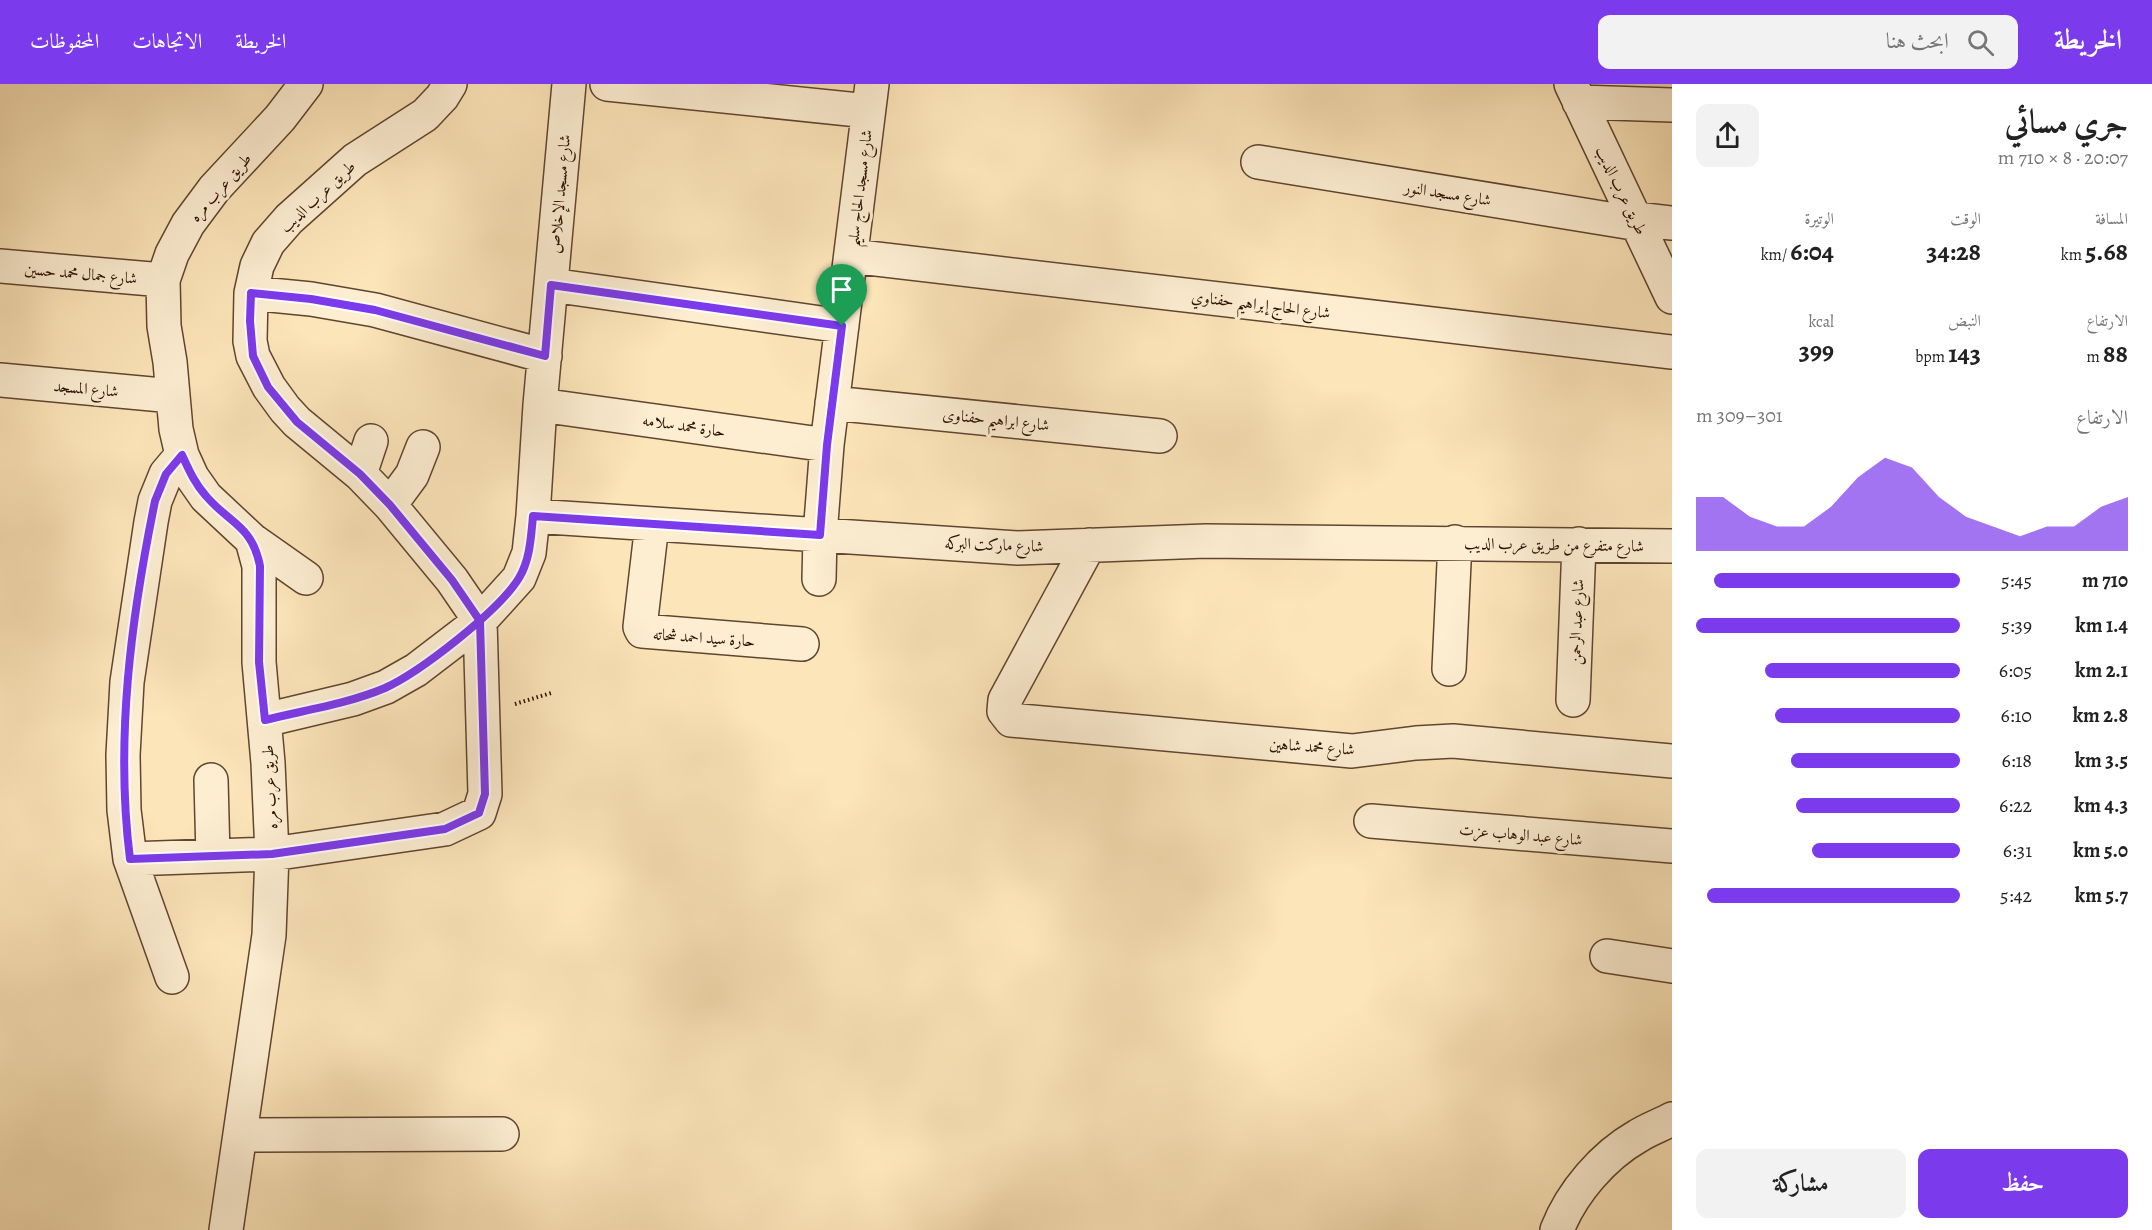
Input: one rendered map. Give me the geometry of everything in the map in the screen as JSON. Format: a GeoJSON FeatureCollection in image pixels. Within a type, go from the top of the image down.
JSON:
{"type":"FeatureCollection","features":[{"type":"Feature","properties":{"kind":"street","name":"طريق عرب مره"},"geometry":{"type":"LineString","coordinates":[[226,1230],[269,935],[272,854],[265,720],[259,662],[260,566],[252,540],[206,497],[192,477],[182,455],[176,429],[165,326],[163,280],[172,254],[188,224],[214,189],[280,118],[306,84]]}},
{"type":"Feature","properties":{"kind":"street","name":"طريق عرب الديب"},"geometry":{"type":"LineString","coordinates":[[450,84],[442,97],[425,115],[355,160],[289,219],[268,243],[257,266],[251,293],[250,321],[253,356],[268,387],[297,422],[360,474],[390,505],[452,580],[480,621]]}},
{"type":"Feature","properties":{"kind":"street","name":"شارع مسجد الإخلاص"},"geometry":{"type":"LineString","coordinates":[[265,720],[353,699],[386,687],[416,670],[480,621],[519,578],[529,553],[533,516],[540,405],[569,84]]}},
{"type":"Feature","properties":{"kind":"street"},"geometry":{"type":"LineString","coordinates":[[607,84],[870,98]]}},
{"type":"Feature","properties":{"kind":"street","name":"طريق عرب الديب"},"geometry":{"type":"LineString","coordinates":[[1573,88],[1672,297]]}},
{"type":"Feature","properties":{"kind":"street"},"geometry":{"type":"LineString","coordinates":[[1573,88],[1672,105]]}},
{"type":"Feature","properties":{"kind":"street","name":"شارع مسجد الحاج سليم"},"geometry":{"type":"LineString","coordinates":[[819,579],[827,445],[870,98]]}},
{"type":"Feature","properties":{"kind":"street","name":"شارع مسجد النور"},"geometry":{"type":"LineString","coordinates":[[1258,162],[1637,221],[1672,223]]}},
{"type":"Feature","properties":{"kind":"street","name":"شارع الحاج إبراهيم حفناوي"},"geometry":{"type":"LineString","coordinates":[[851,256],[1672,352]]}},
{"type":"Feature","properties":{"kind":"street","name":"شارع جمال محمد حسين"},"geometry":{"type":"LineString","coordinates":[[0,266],[163,280]]}},
{"type":"Feature","properties":{"kind":"street"},"geometry":{"type":"LineString","coordinates":[[551,285],[842,326]]}},
{"type":"Feature","properties":{"kind":"street"},"geometry":{"type":"LineString","coordinates":[[251,293],[311,299],[375,310],[545,356]]}},
{"type":"Feature","properties":{"kind":"street","name":"شارع المسجد"},"geometry":{"type":"LineString","coordinates":[[0,380],[173,396]]}},
{"type":"Feature","properties":{"kind":"street","name":"شارع ابراهيم حفناوى"},"geometry":{"type":"LineString","coordinates":[[832,403],[1160,436]]}},
{"type":"Feature","properties":{"kind":"street","name":"حارة محمد سلامه"},"geometry":{"type":"LineString","coordinates":[[540,405],[827,445]]}},
{"type":"Feature","properties":{"kind":"street"},"geometry":{"type":"LineString","coordinates":[[360,474],[371,441]]}},
{"type":"Feature","properties":{"kind":"street"},"geometry":{"type":"LineString","coordinates":[[390,505],[412,475],[423,447]]}},
{"type":"Feature","properties":{"kind":"street"},"geometry":{"type":"LineString","coordinates":[[172,977],[130,859],[124,810],[123,755],[127,682],[155,501],[166,474],[182,455]]}},
{"type":"Feature","properties":{"kind":"street","name":"شارع ماركت البركه"},"geometry":{"type":"LineString","coordinates":[[533,516],[1018,548],[1206,541],[1455,542]]}},
{"type":"Feature","properties":{"kind":"street","name":"حارة سيد احمد شحاته"},"geometry":{"type":"LineString","coordinates":[[652,524],[640,627],[642,631],[802,644]]}},
{"type":"Feature","properties":{"kind":"street"},"geometry":{"type":"LineString","coordinates":[[252,540],[306,578]]}},
{"type":"Feature","properties":{"kind":"street","name":"شارع متفرع من طريق عرب الديب"},"geometry":{"type":"LineString","coordinates":[[1449,669],[1455,542],[1672,546]]}},
{"type":"Feature","properties":{"kind":"street","name":"شارع عبد الرحمن"},"geometry":{"type":"LineString","coordinates":[[1573,700],[1579,544]]}},
{"type":"Feature","properties":{"kind":"street","name":"شارع محمد شاهين"},"geometry":{"type":"LineString","coordinates":[[1089,545],[1005,700],[1004,711],[1011,720],[1352,751],[1453,741],[1672,761]]}},
{"type":"Feature","properties":{"kind":"street"},"geometry":{"type":"LineString","coordinates":[[130,859],[272,854],[445,829],[479,813],[485,794],[480,621]]}},
{"type":"Feature","properties":{"kind":"street"},"geometry":{"type":"LineString","coordinates":[[211,780],[213,856]]}},
{"type":"Feature","properties":{"kind":"street","name":"شارع عبد الوهاب عزت"},"geometry":{"type":"LineString","coordinates":[[1371,821],[1672,846]]}},
{"type":"Feature","properties":{"kind":"street"},"geometry":{"type":"LineString","coordinates":[[1607,956],[1672,966]]}},
{"type":"Feature","properties":{"kind":"street"},"geometry":{"type":"LineString","coordinates":[[1557,1230],[1573,1199],[1613,1154],[1638,1136],[1672,1119]]}},
{"type":"Feature","properties":{"kind":"street"},"geometry":{"type":"LineString","coordinates":[[240,1135],[502,1134]]}},
{"type":"Feature","properties":{"kind":"path"},"geometry":{"type":"LineString","coordinates":[[483,713],[551,693]]}},
{"type":"Feature","properties":{"kind":"route"},"geometry":{"type":"LineString","coordinates":[[842,326],[551,285],[545,356],[375,310],[311,299],[251,293],[250,341],[253,356],[268,387],[297,422],[360,474],[390,505],[452,580],[480,621],[485,794],[479,813],[445,829],[272,854],[130,859],[124,810],[123,755],[127,682],[136,611],[155,501],[166,474],[182,455],[192,477],[206,497],[252,540],[257,554],[260,566],[259,662],[265,720],[353,699],[386,687],[416,670],[480,621],[519,578],[529,553],[533,516],[820,535],[827,445],[842,326]]}}]}
